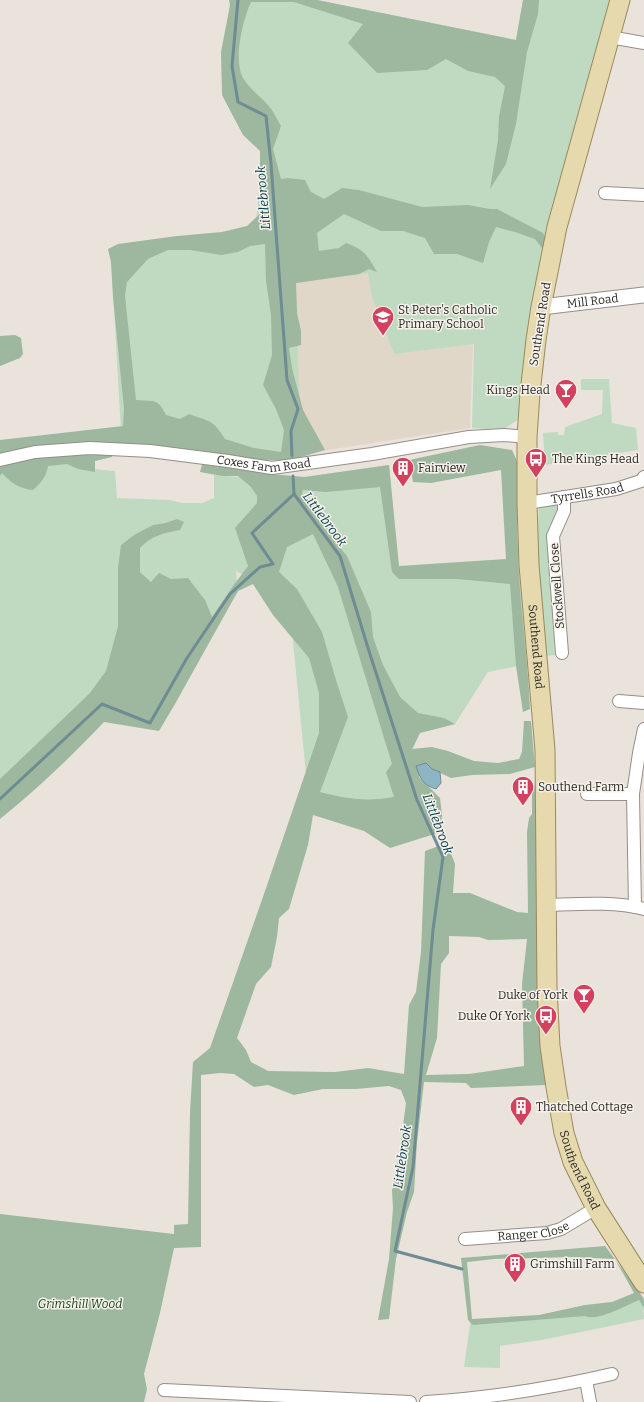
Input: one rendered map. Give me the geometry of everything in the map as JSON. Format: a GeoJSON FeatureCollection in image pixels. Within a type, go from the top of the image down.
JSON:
{"type":"FeatureCollection","features":[{"type":"Feature","properties":{"kind":"main road","name":"Southend Road"},"geometry":{"type":"LineString","coordinates":[[620,0],[557,227],[541,307],[536,340],[527,437],[527,503],[529,565],[545,750],[547,843],[547,988],[550,1041],[556,1087],[564,1133],[573,1162],[596,1208],[644,1283]]}},
{"type":"Feature","properties":{"kind":"street"},"geometry":{"type":"LineString","coordinates":[[610,37],[644,44]]}},
{"type":"Feature","properties":{"kind":"street"},"geometry":{"type":"LineString","coordinates":[[605,192],[644,195]]}},
{"type":"Feature","properties":{"kind":"street","name":"Mill Road"},"geometry":{"type":"LineString","coordinates":[[541,307],[644,295]]}},
{"type":"Feature","properties":{"kind":"street","name":"Coxes Farm Road"},"geometry":{"type":"LineString","coordinates":[[0,460],[34,452],[90,448],[150,451],[272,468],[372,454],[469,437],[504,435],[527,437]]}},
{"type":"Feature","properties":{"kind":"street","name":"Tyrrells Road"},"geometry":{"type":"LineString","coordinates":[[527,503],[616,489],[643,482]]}},
{"type":"Feature","properties":{"kind":"street","name":"Stockwell Close"},"geometry":{"type":"LineString","coordinates":[[562,653],[553,536],[564,511],[564,497]]}},
{"type":"Feature","properties":{"kind":"street"},"geometry":{"type":"LineString","coordinates":[[619,701],[644,703]]}},
{"type":"Feature","properties":{"kind":"street"},"geometry":{"type":"LineString","coordinates":[[546,905],[621,905],[640,908],[633,794],[644,729]]}},
{"type":"Feature","properties":{"kind":"street"},"geometry":{"type":"LineString","coordinates":[[587,794],[633,794]]}},
{"type":"Feature","properties":{"kind":"street","name":"Ranger Close"},"geometry":{"type":"LineString","coordinates":[[465,1239],[547,1233],[561,1229],[596,1208]]}},
{"type":"Feature","properties":{"kind":"street"},"geometry":{"type":"LineString","coordinates":[[426,1402],[473,1398],[586,1380],[612,1374]]}},
{"type":"Feature","properties":{"kind":"street"},"geometry":{"type":"LineString","coordinates":[[586,1380],[590,1402]]}},
{"type":"Feature","properties":{"kind":"street"},"geometry":{"type":"LineString","coordinates":[[164,1390],[179,1384],[219,1398],[410,1402]]}},
{"type":"Feature","properties":{"kind":"shaded area","name":"St Peter's Catholic Primary School"},"geometry":{"type":"Polygon","coordinates":[[[470,218],[476,330],[473,344],[470,428],[301,454],[289,280],[470,218]]]}},
{"type":"Feature","properties":{"kind":"green space"},"geometry":{"type":"Polygon","coordinates":[[[229,0],[317,0],[516,40],[523,0],[539,0],[538,14],[527,52],[516,124],[506,164],[490,189],[498,140],[499,117],[505,86],[495,77],[468,71],[446,59],[427,70],[377,73],[348,43],[363,24],[294,2],[251,2],[242,29],[239,61],[243,78],[272,110],[281,126],[273,149],[281,179],[288,178],[305,180],[311,192],[324,199],[342,188],[359,190],[422,207],[468,205],[497,209],[543,233],[550,247],[545,252],[535,239],[496,227],[489,242],[483,263],[457,254],[434,254],[425,238],[403,231],[381,231],[344,214],[317,233],[319,251],[339,248],[346,243],[362,251],[371,261],[377,272],[369,269],[359,274],[296,283],[297,313],[301,331],[301,345],[289,348],[292,368],[303,410],[325,450],[288,461],[228,461],[113,449],[112,457],[95,461],[95,472],[78,469],[67,464],[48,466],[43,480],[33,490],[20,487],[12,483],[2,473],[0,476],[0,440],[123,426],[124,409],[111,262],[108,249],[118,244],[222,232],[247,226],[262,212],[260,151],[243,135],[222,95],[221,52],[230,5],[229,0]],[[265,244],[250,246],[238,252],[221,255],[190,250],[168,250],[148,259],[127,282],[125,296],[136,400],[157,403],[166,415],[180,419],[189,414],[206,420],[217,427],[225,439],[254,448],[281,452],[284,430],[276,409],[263,385],[272,355],[271,315],[266,281],[265,244]]]}},
{"type":"Feature","properties":{"kind":"green space"},"geometry":{"type":"Polygon","coordinates":[[[246,0],[317,0],[516,40],[523,0],[614,0],[523,388],[518,420],[502,430],[472,428],[474,344],[394,354],[372,297],[368,273],[296,283],[301,454],[288,461],[121,431],[111,255],[255,232],[266,116],[233,69],[246,0]]]}},
{"type":"Feature","properties":{"kind":"green space"},"geometry":{"type":"Polygon","coordinates":[[[15,335],[21,338],[23,354],[20,358],[0,366],[0,336],[15,335]]]}},
{"type":"Feature","properties":{"kind":"green space"},"geometry":{"type":"Polygon","coordinates":[[[581,379],[609,379],[612,423],[636,428],[638,450],[545,465],[543,433],[558,432],[558,435],[564,435],[565,427],[602,414],[603,390],[581,390],[581,379]]]}},
{"type":"Feature","properties":{"kind":"green space","name":"Grimshill Wood"},"geometry":{"type":"Polygon","coordinates":[[[480,445],[512,450],[518,463],[517,528],[519,571],[530,709],[523,712],[516,666],[510,584],[457,579],[399,579],[392,572],[380,487],[326,492],[303,490],[302,493],[325,529],[347,556],[371,612],[373,637],[383,665],[400,697],[418,713],[444,718],[455,724],[420,733],[412,749],[432,747],[448,751],[474,761],[498,763],[519,759],[522,752],[524,721],[531,721],[535,767],[510,774],[472,775],[451,778],[432,769],[426,763],[419,777],[440,798],[442,815],[441,832],[390,848],[364,831],[313,815],[308,845],[289,909],[279,918],[271,967],[256,984],[237,1038],[246,1050],[251,1062],[268,1071],[335,1072],[368,1068],[404,1074],[409,1005],[416,992],[421,952],[425,851],[447,843],[455,864],[453,893],[470,893],[517,912],[528,913],[527,832],[529,818],[532,814],[532,785],[535,785],[536,814],[538,816],[547,1085],[471,1088],[466,1083],[424,1082],[417,1142],[414,1192],[407,1212],[396,1259],[389,1319],[378,1320],[389,1259],[393,1208],[392,1191],[406,1103],[401,1090],[389,1086],[356,1089],[323,1089],[294,1095],[268,1085],[254,1087],[234,1074],[220,1073],[201,1075],[201,1247],[174,1248],[160,1313],[144,1374],[147,1389],[144,1402],[0,1402],[0,1214],[174,1234],[174,1225],[188,1224],[190,1112],[193,1062],[210,1048],[319,733],[319,693],[309,658],[273,615],[253,584],[238,591],[159,731],[104,722],[54,772],[0,819],[0,779],[90,693],[106,671],[118,626],[118,568],[121,545],[134,535],[153,525],[177,519],[184,522],[180,530],[158,536],[140,548],[140,572],[151,582],[159,573],[171,579],[188,578],[205,600],[212,617],[248,566],[235,528],[257,503],[257,496],[251,487],[238,476],[222,476],[200,472],[203,461],[270,474],[305,477],[389,465],[399,566],[506,559],[501,470],[431,483],[413,482],[409,460],[480,445]],[[313,534],[287,547],[279,572],[297,589],[322,632],[348,717],[320,792],[357,799],[384,799],[394,797],[386,772],[392,764],[338,587],[313,534]],[[449,936],[449,953],[441,964],[437,1038],[426,1075],[469,1074],[524,1066],[522,984],[527,939],[488,940],[479,937],[449,936]]]}},
{"type":"Feature","properties":{"kind":"green space"},"geometry":{"type":"Polygon","coordinates":[[[71,458],[94,469],[115,471],[117,498],[202,503],[214,498],[214,475],[281,480],[389,465],[399,573],[519,567],[527,664],[488,672],[455,724],[420,733],[406,764],[423,811],[309,805],[289,600],[236,571],[238,591],[156,726],[104,713],[0,811],[0,470],[71,458]],[[177,519],[153,525],[121,545],[130,664],[187,578],[151,582],[140,572],[139,548],[158,536],[180,530],[183,522],[177,519]]]}},
{"type":"Feature","properties":{"kind":"green space"},"geometry":{"type":"Polygon","coordinates":[[[549,503],[556,504],[558,512],[547,533],[555,655],[545,656],[539,582],[538,526],[539,508],[549,503]]]}},
{"type":"Feature","properties":{"kind":"green space"},"geometry":{"type":"Polygon","coordinates":[[[605,1246],[615,1259],[570,1257],[494,1259],[467,1262],[472,1319],[539,1315],[585,1305],[612,1302],[634,1293],[616,1260],[644,1299],[644,1308],[639,1300],[597,1317],[585,1316],[473,1325],[468,1320],[461,1258],[605,1246]]]}},
{"type":"Feature","properties":{"kind":"green space"},"geometry":{"type":"Polygon","coordinates":[[[643,1299],[644,1319],[542,1340],[500,1346],[500,1368],[464,1367],[471,1318],[471,1321],[562,1315],[643,1299]]]}},
{"type":"Feature","properties":{"kind":"water"},"geometry":{"type":"Polygon","coordinates":[[[426,763],[432,769],[440,772],[441,783],[436,789],[425,783],[417,770],[416,766],[426,763]]]}},
{"type":"Feature","properties":{"kind":"waterway","name":"Littlebrook"},"geometry":{"type":"LineString","coordinates":[[238,0],[232,66],[238,102],[266,116],[287,380],[298,409],[291,431],[292,456]]}},
{"type":"Feature","properties":{"kind":"waterway","name":"Littlebrook"},"geometry":{"type":"LineString","coordinates":[[293,476],[294,494],[340,556],[417,800],[443,857],[433,930],[413,1167],[395,1251],[462,1269]]}},
{"type":"Feature","properties":{"kind":"waterway"},"geometry":{"type":"LineString","coordinates":[[0,799],[102,704],[150,723],[187,658],[230,594],[260,567],[273,564],[252,533],[294,494]]}},
{"type":"Feature","properties":{"kind":"place","name":"St Peter's Catholic Primary School"},"geometry":{"type":"Point","coordinates":[383,336]}},
{"type":"Feature","properties":{"kind":"place","name":"Kings Head"},"geometry":{"type":"Point","coordinates":[566,410]}},
{"type":"Feature","properties":{"kind":"place","name":"The Kings Head"},"geometry":{"type":"Point","coordinates":[536,478]}},
{"type":"Feature","properties":{"kind":"place","name":"Fairview"},"geometry":{"type":"Point","coordinates":[403,488]}},
{"type":"Feature","properties":{"kind":"place","name":"Southend Farm"},"geometry":{"type":"Point","coordinates":[523,806]}},
{"type":"Feature","properties":{"kind":"place","name":"Duke of York"},"geometry":{"type":"Point","coordinates":[584,1014]}},
{"type":"Feature","properties":{"kind":"place","name":"Duke Of York"},"geometry":{"type":"Point","coordinates":[546,1036]}},
{"type":"Feature","properties":{"kind":"place","name":"Thatched Cottage"},"geometry":{"type":"Point","coordinates":[521,1126]}},
{"type":"Feature","properties":{"kind":"place","name":"Grimshill Farm"},"geometry":{"type":"Point","coordinates":[515,1284]}}]}
